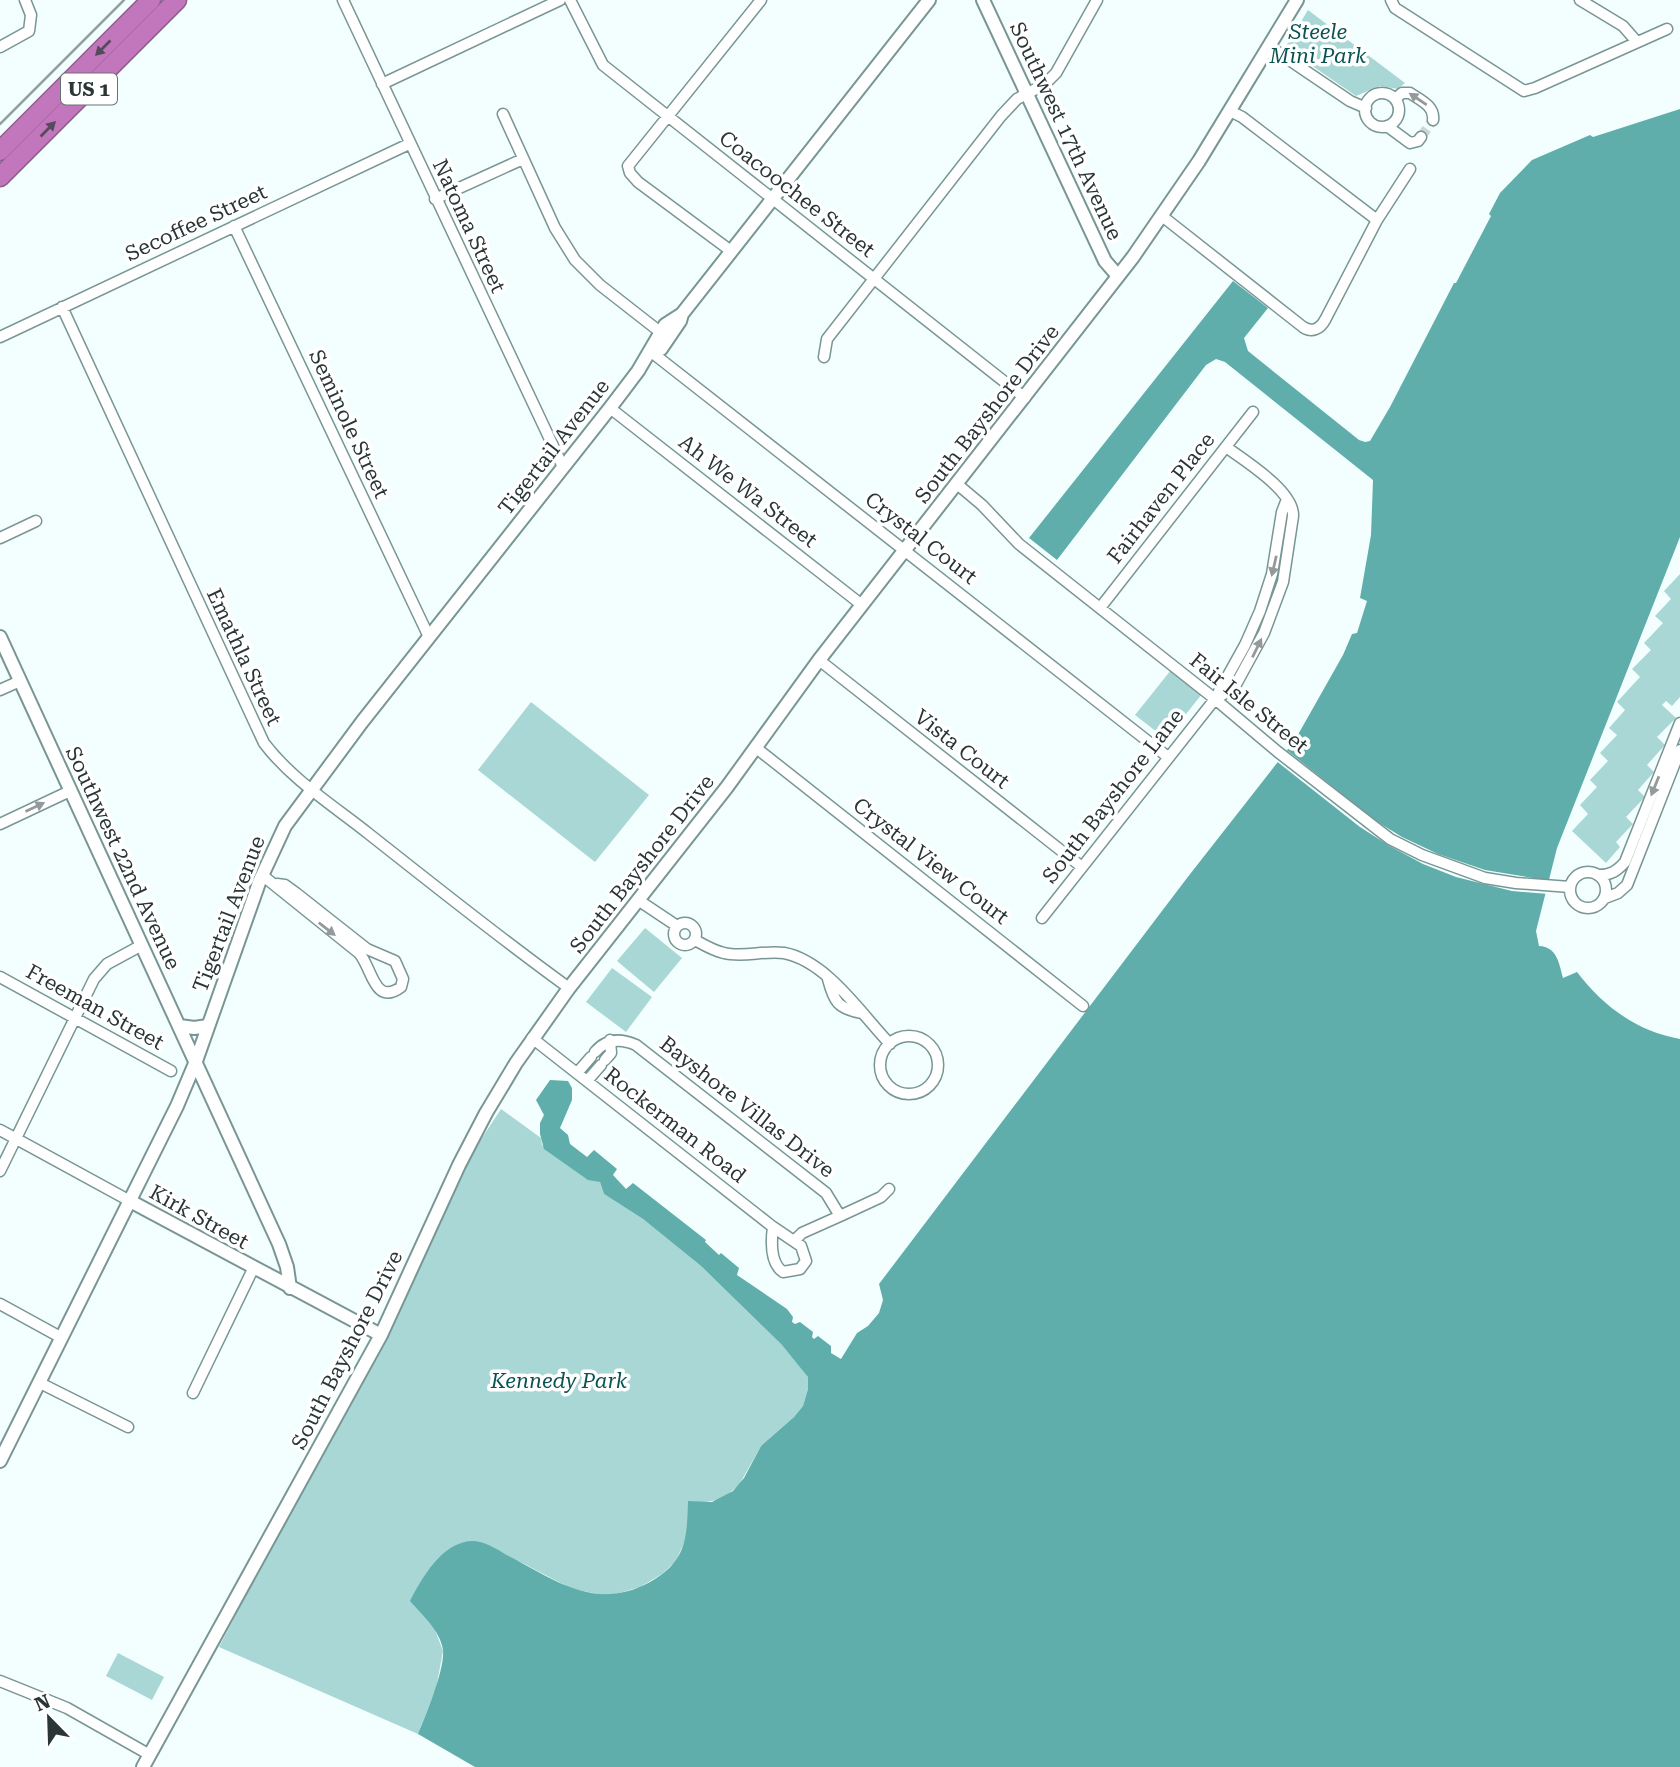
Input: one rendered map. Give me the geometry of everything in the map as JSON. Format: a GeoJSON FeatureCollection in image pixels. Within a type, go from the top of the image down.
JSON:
{"type":"FeatureCollection","features":[{"type":"Feature","properties":{"kind":"highway","name":"US 1"},"geometry":{"type":"LineString","coordinates":[[0,151],[151,0]]}},
{"type":"Feature","properties":{"kind":"highway","name":"US 1"},"geometry":{"type":"LineString","coordinates":[[0,177],[177,0]]}},
{"type":"Feature","properties":{"kind":"street"},"geometry":{"type":"LineString","coordinates":[[0,47],[24,35],[31,25],[31,15],[25,0]]}},
{"type":"Feature","properties":{"kind":"street","name":"Natoma Street"},"geometry":{"type":"LineString","coordinates":[[343,0],[563,467]]}},
{"type":"Feature","properties":{"kind":"street"},"geometry":{"type":"LineString","coordinates":[[382,84],[560,0]]}},
{"type":"Feature","properties":{"kind":"street","name":"Coacoochee Street"},"geometry":{"type":"LineString","coordinates":[[570,0],[600,61],[667,117],[1025,398]]}},
{"type":"Feature","properties":{"kind":"street"},"geometry":{"type":"LineString","coordinates":[[731,251],[638,182],[628,166],[761,0]]}},
{"type":"Feature","properties":{"kind":"street","name":"Tigertail Avenue"},"geometry":{"type":"LineString","coordinates":[[0,1461],[183,1093],[262,874],[281,832],[311,788],[653,353],[668,322],[681,314],[929,0]]}},
{"type":"Feature","properties":{"kind":"street","name":"Southwest 17th Avenue"},"geometry":{"type":"LineString","coordinates":[[983,0],[1105,261],[1118,276]]}},
{"type":"Feature","properties":{"kind":"street"},"geometry":{"type":"LineString","coordinates":[[824,357],[827,339],[1001,116],[1015,101],[1045,84],[1056,73],[1097,0]]}},
{"type":"Feature","properties":{"kind":"street","name":"South Bayshore Drive"},"geometry":{"type":"LineString","coordinates":[[146,1761],[381,1335],[459,1165],[496,1095],[533,1038],[819,660],[1118,276],[1162,216],[1297,0]]}},
{"type":"Feature","properties":{"kind":"street"},"geometry":{"type":"LineString","coordinates":[[1391,0],[1395,8],[1526,91],[1667,29]]}},
{"type":"Feature","properties":{"kind":"street"},"geometry":{"type":"LineString","coordinates":[[1580,0],[1623,26],[1637,42]]}},
{"type":"Feature","properties":{"kind":"street"},"geometry":{"type":"LineString","coordinates":[[1270,47],[1350,101],[1366,108]]}},
{"type":"Feature","properties":{"kind":"street"},"geometry":{"type":"LineString","coordinates":[[1384,93],[1395,99],[1399,115],[1394,122],[1387,126],[1378,126],[1370,121],[1366,108],[1369,100],[1384,93]]}},
{"type":"Feature","properties":{"kind":"street"},"geometry":{"type":"LineString","coordinates":[[1395,99],[1399,95],[1410,93],[1431,107],[1433,120]]}},
{"type":"Feature","properties":{"kind":"street"},"geometry":{"type":"LineString","coordinates":[[1230,111],[1242,117],[1377,220]]}},
{"type":"Feature","properties":{"kind":"street"},"geometry":{"type":"LineString","coordinates":[[503,114],[555,228],[575,260],[600,285],[664,334]]}},
{"type":"Feature","properties":{"kind":"street"},"geometry":{"type":"LineString","coordinates":[[1387,126],[1410,143],[1421,137]]}},
{"type":"Feature","properties":{"kind":"street","name":"Secoffee Street"},"geometry":{"type":"LineString","coordinates":[[0,337],[410,144]]}},
{"type":"Feature","properties":{"kind":"street"},"geometry":{"type":"LineString","coordinates":[[435,199],[523,159]]}},
{"type":"Feature","properties":{"kind":"street"},"geometry":{"type":"LineString","coordinates":[[1162,216],[1303,327],[1315,330],[1325,320],[1377,220],[1410,169]]}},
{"type":"Feature","properties":{"kind":"street","name":"Seminole Street"},"geometry":{"type":"LineString","coordinates":[[234,226],[429,638]]}},
{"type":"Feature","properties":{"kind":"street","name":"Emathla Street"},"geometry":{"type":"LineString","coordinates":[[62,307],[257,733],[274,755],[311,788],[496,936],[569,988]]}},
{"type":"Feature","properties":{"kind":"street","name":"Crystal Court"},"geometry":{"type":"LineString","coordinates":[[653,353],[1168,757]]}},
{"type":"Feature","properties":{"kind":"street","name":"Ah We Wa Street"},"geometry":{"type":"LineString","coordinates":[[610,408],[862,605]]}},
{"type":"Feature","properties":{"kind":"street","name":"Fairhaven Place"},"geometry":{"type":"LineString","coordinates":[[1100,608],[1253,412]]}},
{"type":"Feature","properties":{"kind":"street","name":"South Bayshore Lane"},"geometry":{"type":"LineString","coordinates":[[1042,918],[1215,699],[1234,688],[1261,642],[1278,600],[1289,554],[1294,509],[1277,486],[1226,447]]}},
{"type":"Feature","properties":{"kind":"street","name":"Fair Isle Street"},"geometry":{"type":"LineString","coordinates":[[957,484],[982,505],[1013,538],[1390,839],[1422,855],[1485,878],[1570,887]]}},
{"type":"Feature","properties":{"kind":"street"},"geometry":{"type":"LineString","coordinates":[[0,538],[36,522]]}},
{"type":"Feature","properties":{"kind":"street","name":"Southwest 22nd Avenue"},"geometry":{"type":"LineString","coordinates":[[0,638],[282,1251],[290,1288]]}},
{"type":"Feature","properties":{"kind":"street","name":"Vista Court"},"geometry":{"type":"LineString","coordinates":[[819,660],[1082,867]]}},
{"type":"Feature","properties":{"kind":"street"},"geometry":{"type":"LineString","coordinates":[[0,691],[20,681]]}},
{"type":"Feature","properties":{"kind":"street"},"geometry":{"type":"LineString","coordinates":[[1680,723],[1625,862],[1619,870],[1609,875],[1587,871],[1581,873],[1572,881],[1570,887],[1575,903],[1586,908],[1597,906],[1605,898],[1628,886],[1680,750]]}},
{"type":"Feature","properties":{"kind":"street","name":"Crystal View Court"},"geometry":{"type":"LineString","coordinates":[[755,747],[1083,1006]]}},
{"type":"Feature","properties":{"kind":"street"},"geometry":{"type":"LineString","coordinates":[[0,824],[70,791]]}},
{"type":"Feature","properties":{"kind":"street"},"geometry":{"type":"LineString","coordinates":[[262,874],[359,953],[377,987],[388,992],[401,987],[402,973],[395,961],[367,949],[285,885],[276,884]]}},
{"type":"Feature","properties":{"kind":"street"},"geometry":{"type":"LineString","coordinates":[[1600,875],[1606,886],[1605,898]]}},
{"type":"Feature","properties":{"kind":"street"},"geometry":{"type":"LineString","coordinates":[[638,901],[677,926]]}},
{"type":"Feature","properties":{"kind":"street"},"geometry":{"type":"LineString","coordinates":[[677,926],[691,924],[696,930],[695,940]]}},
{"type":"Feature","properties":{"kind":"street"},"geometry":{"type":"LineString","coordinates":[[677,926],[674,936],[680,944],[689,944],[695,940]]}},
{"type":"Feature","properties":{"kind":"street"},"geometry":{"type":"LineString","coordinates":[[695,940],[726,954],[789,954],[810,965],[836,984],[890,1044]]}},
{"type":"Feature","properties":{"kind":"street"},"geometry":{"type":"LineString","coordinates":[[0,1171],[99,971],[142,945]]}},
{"type":"Feature","properties":{"kind":"street","name":"Freeman Street"},"geometry":{"type":"LineString","coordinates":[[0,977],[171,1071]]}},
{"type":"Feature","properties":{"kind":"street"},"geometry":{"type":"LineString","coordinates":[[180,1026],[208,1026]]}},
{"type":"Feature","properties":{"kind":"street"},"geometry":{"type":"LineString","coordinates":[[911,1037],[932,1047],[938,1068],[932,1084],[923,1091],[907,1094],[888,1085],[880,1065],[890,1044],[900,1038],[911,1037]]}},
{"type":"Feature","properties":{"kind":"street","name":"Rockerman Road"},"geometry":{"type":"LineString","coordinates":[[533,1038],[794,1241]]}},
{"type":"Feature","properties":{"kind":"street"},"geometry":{"type":"LineString","coordinates":[[577,1073],[601,1045],[610,1040],[611,1053],[587,1081]]}},
{"type":"Feature","properties":{"kind":"street","name":"Bayshore Villas Drive"},"geometry":{"type":"LineString","coordinates":[[610,1040],[632,1043],[662,1063],[822,1189],[833,1201],[840,1216]]}},
{"type":"Feature","properties":{"kind":"street"},"geometry":{"type":"LineString","coordinates":[[183,1093],[198,1090],[210,1092]]}},
{"type":"Feature","properties":{"kind":"street","name":"Kirk Street"},"geometry":{"type":"LineString","coordinates":[[0,1130],[253,1269],[381,1335]]}},
{"type":"Feature","properties":{"kind":"street"},"geometry":{"type":"LineString","coordinates":[[773,1227],[776,1265],[783,1272],[800,1269],[806,1261],[804,1250],[794,1241],[802,1233],[881,1197],[889,1189]]}},
{"type":"Feature","properties":{"kind":"street"},"geometry":{"type":"LineString","coordinates":[[193,1394],[253,1269]]}},
{"type":"Feature","properties":{"kind":"street"},"geometry":{"type":"LineString","coordinates":[[0,1304],[62,1338]]}},
{"type":"Feature","properties":{"kind":"street"},"geometry":{"type":"LineString","coordinates":[[40,1383],[128,1427]]}},
{"type":"Feature","properties":{"kind":"street"},"geometry":{"type":"LineString","coordinates":[[0,1681],[67,1708],[146,1761]]}},
{"type":"Feature","properties":{"kind":"green space","name":"Steele Mini Park"},"geometry":{"type":"Polygon","coordinates":[[[1308,10],[1405,83],[1398,89],[1380,86],[1356,96],[1292,52],[1286,46],[1308,10]]]}},
{"type":"Feature","properties":{"kind":"green space"},"geometry":{"type":"Polygon","coordinates":[[[1680,574],[1680,697],[1672,706],[1666,701],[1662,705],[1676,718],[1657,737],[1665,745],[1647,765],[1654,772],[1638,790],[1645,797],[1626,817],[1633,824],[1616,842],[1620,847],[1606,863],[1572,831],[1588,814],[1580,805],[1597,787],[1590,780],[1608,761],[1600,753],[1617,735],[1609,728],[1625,710],[1617,702],[1640,677],[1632,669],[1651,650],[1644,643],[1663,623],[1655,616],[1671,599],[1664,591],[1680,574]]]}},
{"type":"Feature","properties":{"kind":"green space"},"geometry":{"type":"Polygon","coordinates":[[[1171,670],[1202,694],[1166,739],[1135,715],[1171,670]]]}},
{"type":"Feature","properties":{"kind":"green space"},"geometry":{"type":"Polygon","coordinates":[[[531,702],[649,795],[595,862],[478,770],[531,702]]]}},
{"type":"Feature","properties":{"kind":"green space"},"geometry":{"type":"Polygon","coordinates":[[[645,928],[682,958],[654,992],[617,961],[645,928]]]}},
{"type":"Feature","properties":{"kind":"green space"},"geometry":{"type":"Polygon","coordinates":[[[612,968],[652,997],[626,1032],[586,1002],[612,968]]]}},
{"type":"Feature","properties":{"kind":"green space","name":"Kennedy Park"},"geometry":{"type":"Polygon","coordinates":[[[501,1109],[541,1138],[542,1145],[600,1182],[604,1194],[643,1219],[701,1266],[804,1370],[808,1377],[808,1389],[803,1406],[761,1446],[739,1485],[718,1500],[705,1502],[688,1522],[686,1538],[676,1561],[662,1574],[640,1587],[609,1596],[572,1589],[490,1546],[434,1627],[443,1651],[436,1689],[418,1734],[219,1647],[427,1251],[474,1150],[501,1109]]]}},
{"type":"Feature","properties":{"kind":"green space"},"geometry":{"type":"Polygon","coordinates":[[[118,1653],[164,1677],[152,1700],[106,1676],[118,1653]]]}},
{"type":"Feature","properties":{"kind":"shaded area"},"geometry":{"type":"Polygon","coordinates":[[[1680,109],[1680,537],[1557,848],[1536,931],[1539,946],[1550,949],[1553,953],[1563,978],[1577,972],[1598,996],[1622,1015],[1649,1030],[1680,1039],[1680,1767],[475,1767],[418,1734],[438,1680],[443,1650],[434,1629],[410,1601],[427,1572],[442,1554],[461,1543],[481,1542],[559,1582],[593,1593],[611,1594],[650,1582],[678,1558],[687,1527],[688,1501],[712,1502],[733,1491],[744,1478],[761,1446],[803,1406],[808,1389],[808,1377],[782,1345],[701,1266],[643,1219],[604,1194],[600,1182],[588,1180],[544,1149],[540,1123],[544,1115],[536,1100],[550,1080],[568,1081],[572,1088],[572,1100],[560,1128],[568,1135],[570,1144],[587,1157],[594,1150],[617,1169],[613,1175],[626,1189],[633,1183],[706,1240],[719,1255],[721,1253],[739,1268],[737,1275],[787,1309],[793,1317],[792,1322],[800,1322],[813,1332],[814,1339],[818,1336],[831,1346],[831,1353],[841,1359],[857,1333],[868,1326],[879,1313],[883,1300],[879,1284],[1295,740],[1352,634],[1357,633],[1367,601],[1360,598],[1371,535],[1373,480],[1225,362],[1216,359],[1206,365],[1057,560],[1029,538],[1233,281],[1268,308],[1244,338],[1248,351],[1359,440],[1370,441],[1456,283],[1500,193],[1532,160],[1590,135],[1593,137],[1680,109]]]}},
{"type":"Feature","properties":{"kind":"pier"},"geometry":{"type":"Polygon","coordinates":[[[1284,748],[1376,821],[1402,837],[1438,854],[1485,870],[1552,881],[1548,894],[1512,891],[1456,877],[1423,864],[1388,845],[1360,827],[1275,760],[1284,748]]]}},
{"type":"Feature","properties":{"kind":"tunnel"},"geometry":{"type":"LineString","coordinates":[[1421,137],[1433,120]]}},
{"type":"Feature","properties":{"kind":"railway"},"geometry":{"type":"LineString","coordinates":[[0,124],[124,0]]}}]}
